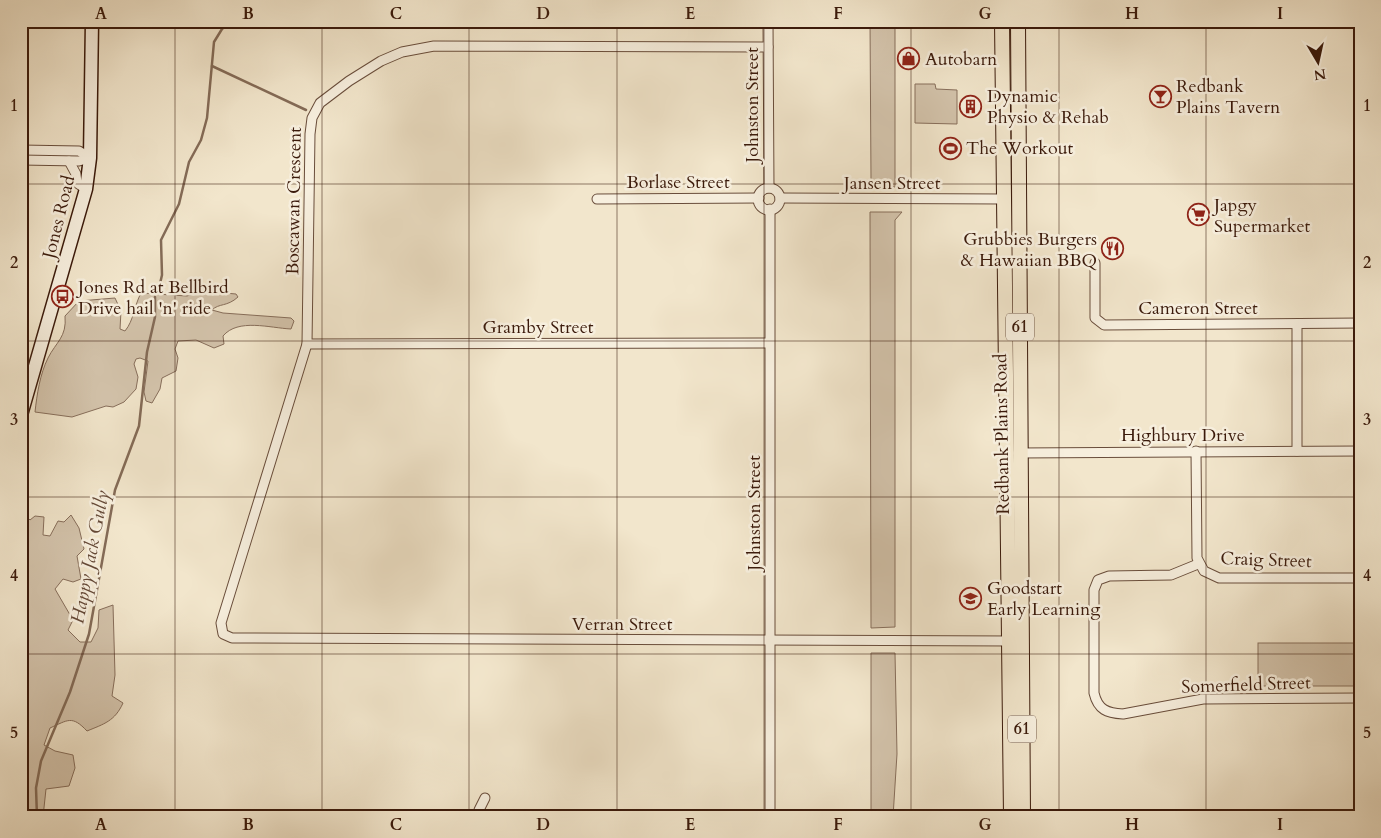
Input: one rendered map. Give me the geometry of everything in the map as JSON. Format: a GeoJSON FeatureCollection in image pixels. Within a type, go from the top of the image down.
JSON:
{"type":"FeatureCollection","features":[{"type":"Feature","properties":{"kind":"main road","name":"Redbank Plains Road"},"geometry":{"type":"LineString","coordinates":[[1002,22],[1022,453],[1011,817]]}},
{"type":"Feature","properties":{"kind":"main road","name":"Redbank Plains Road"},"geometry":{"type":"LineString","coordinates":[[1018,22],[1010,200],[1010,245],[1004,252],[1006,452],[1023,817]]}},
{"type":"Feature","properties":{"kind":"street","name":"Jones Road"},"geometry":{"type":"LineString","coordinates":[[21,415],[86,189],[90,158],[92,21]]}},
{"type":"Feature","properties":{"kind":"street","name":"Johnston Street"},"geometry":{"type":"LineString","coordinates":[[768,21],[769,188]]}},
{"type":"Feature","properties":{"kind":"street"},"geometry":{"type":"LineString","coordinates":[[1002,22],[1360,22]]}},
{"type":"Feature","properties":{"kind":"street","name":"Boscawan Crescent"},"geometry":{"type":"LineString","coordinates":[[223,634],[221,623],[306,344],[308,197],[312,118],[320,103],[349,81],[381,61],[402,52],[434,46],[768,47]]}},
{"type":"Feature","properties":{"kind":"street"},"geometry":{"type":"LineString","coordinates":[[21,150],[79,151],[90,158]]}},
{"type":"Feature","properties":{"kind":"street"},"geometry":{"type":"LineString","coordinates":[[21,160],[69,162],[90,158]]}},
{"type":"Feature","properties":{"kind":"street"},"geometry":{"type":"LineString","coordinates":[[69,162],[76,174],[77,183],[86,189]]}},
{"type":"Feature","properties":{"kind":"street"},"geometry":{"type":"LineString","coordinates":[[769,188],[777,191],[780,198],[777,206],[770,209],[761,206],[759,198],[762,191],[769,188]]}},
{"type":"Feature","properties":{"kind":"street","name":"Borlase Street"},"geometry":{"type":"LineString","coordinates":[[597,199],[759,198]]}},
{"type":"Feature","properties":{"kind":"street","name":"Jansen Street"},"geometry":{"type":"LineString","coordinates":[[780,198],[1010,200]]}},
{"type":"Feature","properties":{"kind":"street","name":"Johnston Street"},"geometry":{"type":"LineString","coordinates":[[770,209],[770,817]]}},
{"type":"Feature","properties":{"kind":"street","name":"Cameron Street"},"geometry":{"type":"LineString","coordinates":[[1095,263],[1095,318],[1104,325],[1360,323]]}},
{"type":"Feature","properties":{"kind":"street"},"geometry":{"type":"LineString","coordinates":[[1297,324],[1297,451]]}},
{"type":"Feature","properties":{"kind":"street","name":"Gramby Street"},"geometry":{"type":"LineString","coordinates":[[306,344],[769,343]]}},
{"type":"Feature","properties":{"kind":"street","name":"Highbury Drive"},"geometry":{"type":"LineString","coordinates":[[1006,452],[1360,451]]}},
{"type":"Feature","properties":{"kind":"street","name":"Craig Street"},"geometry":{"type":"LineString","coordinates":[[1196,452],[1198,564],[1204,571],[1219,578],[1360,578]]}},
{"type":"Feature","properties":{"kind":"street","name":"Somerfield Street"},"geometry":{"type":"LineString","coordinates":[[1198,564],[1171,575],[1109,576],[1098,580],[1094,590],[1094,693],[1096,702],[1102,710],[1111,714],[1123,714],[1203,699],[1360,698]]}},
{"type":"Feature","properties":{"kind":"street","name":"Verran Street"},"geometry":{"type":"LineString","coordinates":[[223,634],[232,638],[1015,641]]}},
{"type":"Feature","properties":{"kind":"street"},"geometry":{"type":"LineString","coordinates":[[479,817],[479,810],[484,798]]}},
{"type":"Feature","properties":{"kind":"shaded area"},"geometry":{"type":"Polygon","coordinates":[[[870,21],[895,21],[895,187],[863,187],[871,180],[870,21]]]}},
{"type":"Feature","properties":{"kind":"shaded area"},"geometry":{"type":"Polygon","coordinates":[[[915,84],[935,84],[936,89],[957,90],[957,124],[915,123],[915,84]]]}},
{"type":"Feature","properties":{"kind":"shaded area"},"geometry":{"type":"Polygon","coordinates":[[[870,212],[902,212],[895,220],[895,627],[871,628],[870,212]]]}},
{"type":"Feature","properties":{"kind":"shaded area"},"geometry":{"type":"Polygon","coordinates":[[[203,291],[236,294],[238,297],[212,310],[223,313],[291,318],[294,321],[291,329],[255,325],[237,327],[229,330],[223,336],[224,344],[214,348],[196,340],[178,341],[175,349],[178,358],[176,371],[162,378],[160,389],[152,403],[146,401],[144,392],[148,361],[140,358],[136,359],[134,364],[138,377],[136,389],[124,402],[113,407],[106,406],[72,417],[35,412],[39,384],[45,364],[63,334],[65,316],[79,301],[115,298],[121,311],[120,329],[125,331],[141,293],[187,296],[203,291]]]}},
{"type":"Feature","properties":{"kind":"shaded area"},"geometry":{"type":"Polygon","coordinates":[[[21,511],[30,520],[35,516],[44,517],[43,535],[50,536],[58,521],[64,522],[71,515],[79,528],[84,549],[77,556],[81,579],[73,582],[63,579],[55,589],[73,620],[68,630],[80,642],[91,642],[98,628],[99,610],[113,605],[115,675],[112,696],[123,703],[113,718],[87,731],[70,720],[50,728],[44,745],[55,751],[73,755],[75,768],[69,786],[46,789],[43,817],[21,817],[21,511]]]}},
{"type":"Feature","properties":{"kind":"shaded area"},"geometry":{"type":"Polygon","coordinates":[[[1258,643],[1360,643],[1360,686],[1258,686],[1258,643]]]}},
{"type":"Feature","properties":{"kind":"shaded area"},"geometry":{"type":"Polygon","coordinates":[[[871,653],[895,653],[897,754],[893,817],[871,817],[871,653]]]}},
{"type":"Feature","properties":{"kind":"waterway","name":"Happy Jack Gully"},"geometry":{"type":"LineString","coordinates":[[159,288],[162,275],[161,240],[179,204],[189,162],[201,140],[207,118],[214,42],[222,29],[231,21]]}},
{"type":"Feature","properties":{"kind":"waterway"},"geometry":{"type":"LineString","coordinates":[[212,66],[306,110]]}},
{"type":"Feature","properties":{"kind":"waterway","name":"Happy Jack Gully"},"geometry":{"type":"LineString","coordinates":[[37,817],[36,788],[41,761],[70,692],[89,634],[115,490],[139,426],[147,352],[155,317],[155,297]]}},
{"type":"Feature","properties":{"kind":"place","name":"Autobarn"},"geometry":{"type":"Point","coordinates":[909,59]}},
{"type":"Feature","properties":{"kind":"place","name":"Redbank Plains Tavern"},"geometry":{"type":"Point","coordinates":[1160,96]}},
{"type":"Feature","properties":{"kind":"place","name":"Dynamic Physio & Rehab"},"geometry":{"type":"Point","coordinates":[971,106]}},
{"type":"Feature","properties":{"kind":"place","name":"The Workout"},"geometry":{"type":"Point","coordinates":[950,148]}},
{"type":"Feature","properties":{"kind":"place","name":"Japgy Supermarket"},"geometry":{"type":"Point","coordinates":[1198,215]}},
{"type":"Feature","properties":{"kind":"place","name":"Grubbies Burgers & Hawaiian BBQ"},"geometry":{"type":"Point","coordinates":[1113,249]}},
{"type":"Feature","properties":{"kind":"place","name":"Jones Rd at Bellbird Drive hail 'n' ride"},"geometry":{"type":"Point","coordinates":[62,297]}},
{"type":"Feature","properties":{"kind":"place","name":"Goodstart Early Learning"},"geometry":{"type":"Point","coordinates":[971,598]}}]}
